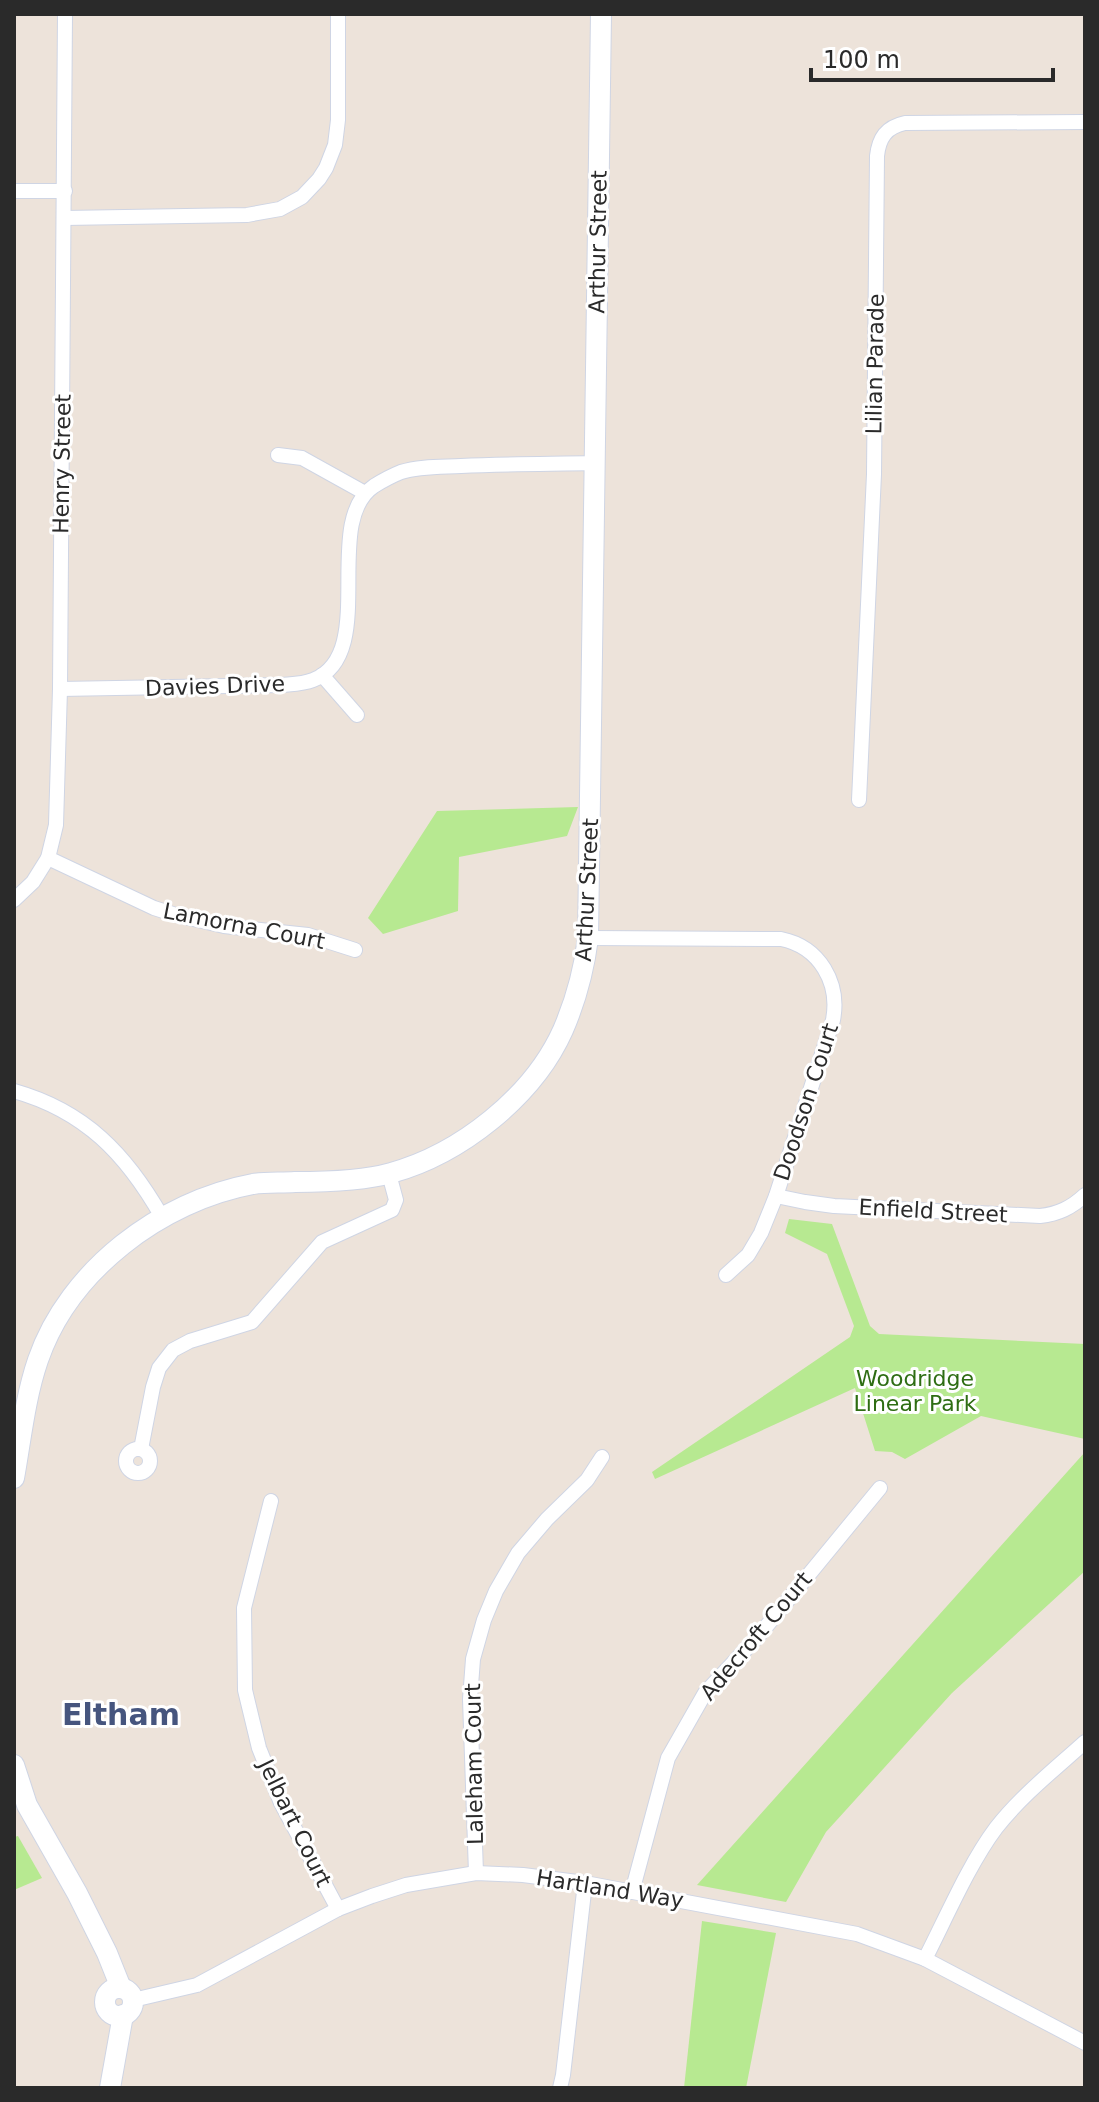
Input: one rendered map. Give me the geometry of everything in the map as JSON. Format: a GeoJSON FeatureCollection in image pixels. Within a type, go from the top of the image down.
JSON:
{"type":"FeatureCollection","features":[{"type":"Feature","properties":{"kind":"street","name":"Henry Street"},"geometry":{"type":"LineString","coordinates":[[14,900],[33,882],[48,858],[56,825],[60,689],[65,14]]}},
{"type":"Feature","properties":{"kind":"street"},"geometry":{"type":"LineString","coordinates":[[64,218],[247,215],[280,209],[302,197],[319,179],[335,145],[338,120],[338,14]]}},
{"type":"Feature","properties":{"kind":"street","name":"Arthur Street"},"geometry":{"type":"LineString","coordinates":[[14,1478],[21,1395],[54,1325],[77,1292],[112,1253],[162,1217],[225,1190],[257,1183],[325,1182],[389,1174],[445,1151],[500,1113],[547,1059],[562,1032],[584,967],[588,938],[601,14]]}},
{"type":"Feature","properties":{"kind":"street","name":"Lilian Parade"},"geometry":{"type":"LineString","coordinates":[[859,800],[873,505],[879,140],[893,127],[905,123],[1085,122]]}},
{"type":"Feature","properties":{"kind":"street"},"geometry":{"type":"LineString","coordinates":[[14,191],[65,191]]}},
{"type":"Feature","properties":{"kind":"street"},"geometry":{"type":"LineString","coordinates":[[278,455],[302,458],[365,493]]}},
{"type":"Feature","properties":{"kind":"street"},"geometry":{"type":"LineString","coordinates":[[357,715],[322,675],[336,661],[345,638],[351,534],[359,503],[365,493],[389,477],[418,469],[492,464],[596,463]]}},
{"type":"Feature","properties":{"kind":"street","name":"Davies Drive"},"geometry":{"type":"LineString","coordinates":[[60,689],[282,685],[302,683],[322,675]]}},
{"type":"Feature","properties":{"kind":"street","name":"Lamorna Court"},"geometry":{"type":"LineString","coordinates":[[48,858],[154,908],[176,915],[224,926],[308,935],[355,950]]}},
{"type":"Feature","properties":{"kind":"street","name":"Doodson Court"},"geometry":{"type":"LineString","coordinates":[[588,938],[781,939],[800,945],[818,958],[824,967],[833,990],[835,1011],[830,1032],[776,1196],[756,1244],[739,1266],[726,1275]]}},
{"type":"Feature","properties":{"kind":"street"},"geometry":{"type":"LineString","coordinates":[[14,1091],[41,1099],[78,1118],[113,1148],[143,1184],[162,1217]]}},
{"type":"Feature","properties":{"kind":"street"},"geometry":{"type":"LineString","coordinates":[[141,1449],[159,1368],[173,1350],[190,1341],[252,1322],[322,1242],[392,1210],[396,1200],[389,1174]]}},
{"type":"Feature","properties":{"kind":"street","name":"Enfield Street"},"geometry":{"type":"LineString","coordinates":[[776,1196],[834,1206],[1040,1216],[1070,1208],[1085,1195]]}},
{"type":"Feature","properties":{"kind":"street","name":"Laleham Court"},"geometry":{"type":"LineString","coordinates":[[476,1873],[470,1699],[473,1659],[484,1620],[496,1591],[518,1553],[587,1480],[602,1457]]}},
{"type":"Feature","properties":{"kind":"street","name":"Adecroft Court"},"geometry":{"type":"LineString","coordinates":[[632,1892],[668,1758],[705,1693],[760,1634],[880,1488]]}},
{"type":"Feature","properties":{"kind":"street","name":"Jelbart Court"},"geometry":{"type":"LineString","coordinates":[[271,1501],[244,1608],[245,1690],[259,1748],[281,1803],[338,1909]]}},
{"type":"Feature","properties":{"kind":"street"},"geometry":{"type":"LineString","coordinates":[[925,1959],[995,1829],[1021,1800],[1085,1742]]}},
{"type":"Feature","properties":{"kind":"street"},"geometry":{"type":"LineString","coordinates":[[14,1765],[27,1805],[93,1927],[120,2002],[110,2088]]}},
{"type":"Feature","properties":{"kind":"street","name":"Hartland Way"},"geometry":{"type":"LineString","coordinates":[[120,2002],[183,1989],[211,1978],[338,1909],[406,1885],[476,1873],[585,1883],[857,1934],[925,1959],[1085,2043]]}},
{"type":"Feature","properties":{"kind":"street"},"geometry":{"type":"LineString","coordinates":[[560,2088],[585,1883]]}},
{"type":"Feature","properties":{"kind":"green space"},"geometry":{"type":"Polygon","coordinates":[[[578,807],[567,836],[459,857],[458,911],[383,934],[368,918],[437,811],[578,807]]]}},
{"type":"Feature","properties":{"kind":"green space","name":"Woodridge Linear Park"},"geometry":{"type":"Polygon","coordinates":[[[789,1219],[832,1224],[870,1326],[879,1334],[1085,1344],[1085,1439],[981,1416],[905,1459],[892,1452],[875,1451],[855,1388],[655,1479],[652,1472],[850,1337],[854,1326],[827,1254],[785,1233],[789,1219]]]}},
{"type":"Feature","properties":{"kind":"green space"},"geometry":{"type":"Polygon","coordinates":[[[1085,1452],[1085,1571],[952,1693],[826,1832],[786,1902],[697,1885],[1085,1452]]]}},
{"type":"Feature","properties":{"kind":"green space"},"geometry":{"type":"Polygon","coordinates":[[[18,1836],[42,1878],[14,1890],[14,1837],[18,1836]]]}},
{"type":"Feature","properties":{"kind":"green space"},"geometry":{"type":"Polygon","coordinates":[[[702,1921],[776,1933],[746,2088],[684,2088],[702,1921]]]}},
{"type":"Feature","properties":{"kind":"district","name":"Eltham"},"geometry":{"type":"Point","coordinates":[121,1714]}}]}
